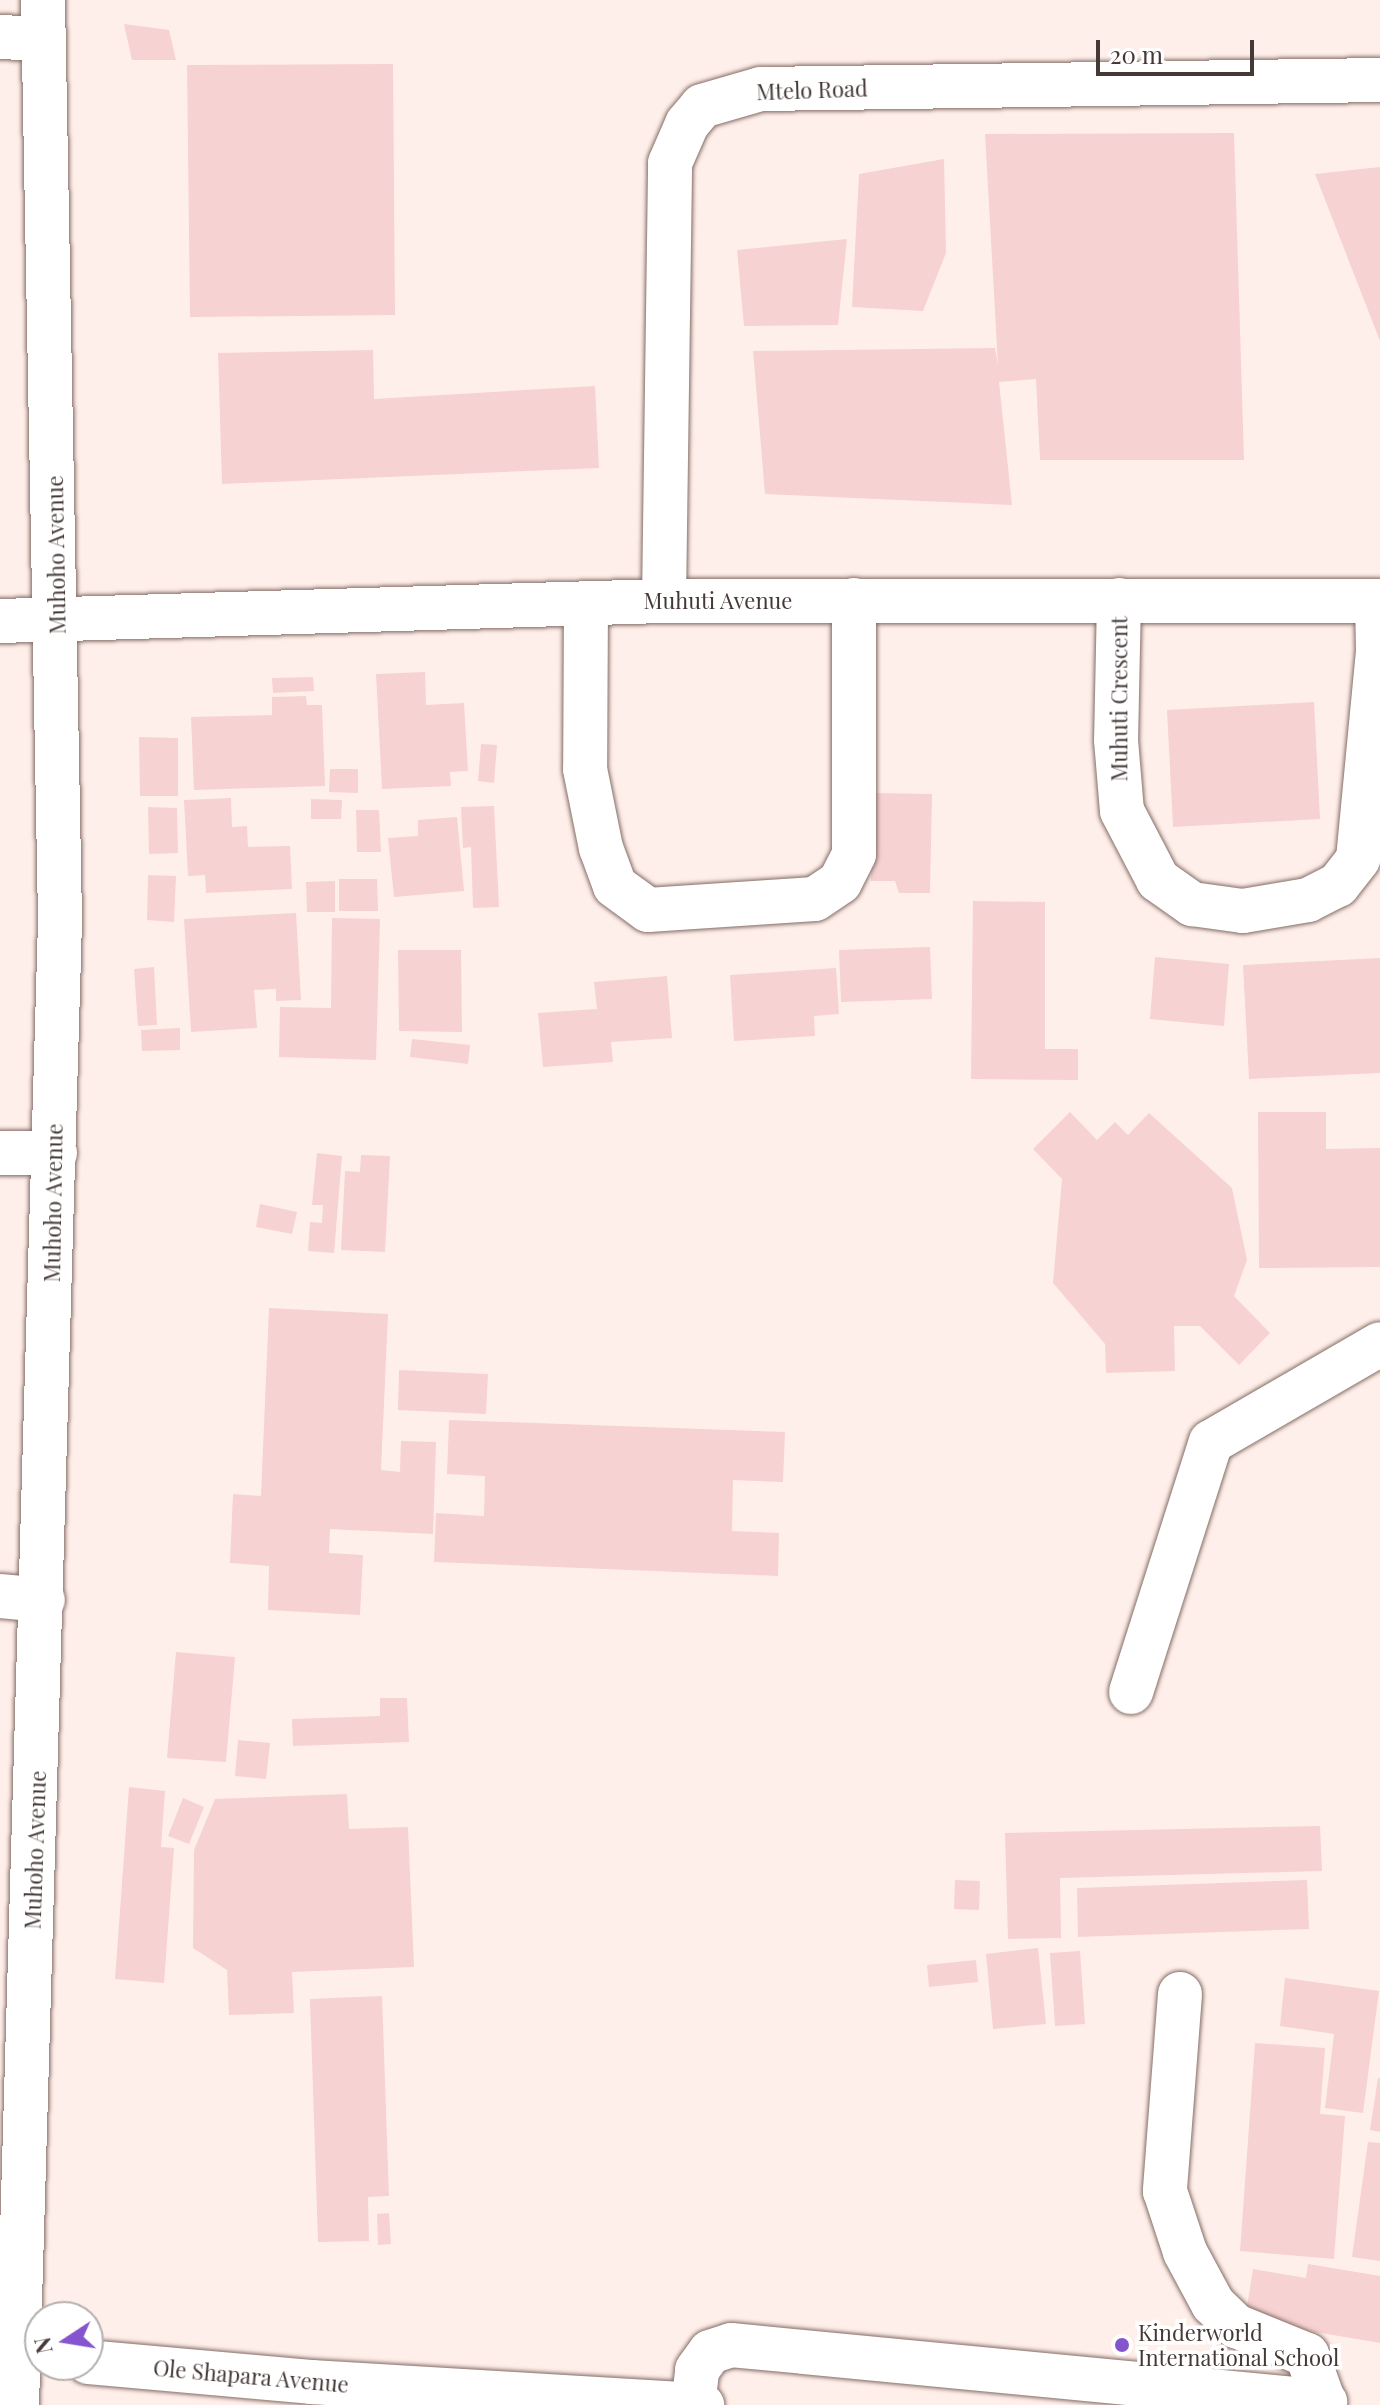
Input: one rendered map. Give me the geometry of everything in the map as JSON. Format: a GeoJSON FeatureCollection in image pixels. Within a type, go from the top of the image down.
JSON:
{"type":"FeatureCollection","features":[{"type":"Feature","properties":{"kind":"street"},"geometry":{"type":"LineString","coordinates":[[0,37],[44,20]]}},
{"type":"Feature","properties":{"kind":"street","name":"Muhoho Avenue"},"geometry":{"type":"LineString","coordinates":[[24,2310],[12,2216],[43,1600],[60,919],[44,20]]}},
{"type":"Feature","properties":{"kind":"street","name":"Mtelo Road"},"geometry":{"type":"LineString","coordinates":[[664,601],[670,163],[687,124],[702,106],[761,89],[1380,80]]}},
{"type":"Feature","properties":{"kind":"street"},"geometry":{"type":"LineString","coordinates":[[586,603],[585,769],[590,795],[615,886],[648,910],[815,899],[840,882],[854,854],[854,600]]}},
{"type":"Feature","properties":{"kind":"street","name":"Muhuti Crescent"},"geometry":{"type":"LineString","coordinates":[[1119,600],[1116,740],[1122,811],[1158,880],[1192,904],[1243,911],[1308,900],[1338,885],[1358,859],[1378,651],[1378,601]]}},
{"type":"Feature","properties":{"kind":"street","name":"Muhuti Avenue"},"geometry":{"type":"LineString","coordinates":[[0,621],[664,601],[1378,601]]}},
{"type":"Feature","properties":{"kind":"street"},"geometry":{"type":"LineString","coordinates":[[0,1153],[55,1153]]}},
{"type":"Feature","properties":{"kind":"street"},"geometry":{"type":"LineString","coordinates":[[1131,1692],[1211,1442],[1380,1344]]}},
{"type":"Feature","properties":{"kind":"street"},"geometry":{"type":"LineString","coordinates":[[0,1596],[43,1600]]}},
{"type":"Feature","properties":{"kind":"street"},"geometry":{"type":"LineString","coordinates":[[693,2404],[697,2370],[710,2352],[731,2345],[1325,2403],[1307,2355],[1236,2326],[1213,2304],[1185,2252],[1165,2191],[1180,1994]]}},
{"type":"Feature","properties":{"kind":"street","name":"Ole Shapara Avenue"},"geometry":{"type":"LineString","coordinates":[[104,2364],[311,2394],[702,2405]]}},
{"type":"Feature","properties":{"kind":"street","name":"Muhoho Avenue"},"geometry":{"type":"LineString","coordinates":[[17,2405],[24,2379]]}},
{"type":"Feature","properties":{"kind":"building"},"geometry":{"type":"Polygon","coordinates":[[[124,24],[169,30],[176,60],[132,60],[124,24]]]}},
{"type":"Feature","properties":{"kind":"building"},"geometry":{"type":"Polygon","coordinates":[[[393,64],[395,315],[190,317],[187,65],[393,64]]]}},
{"type":"Feature","properties":{"kind":"building"},"geometry":{"type":"Polygon","coordinates":[[[1234,133],[1244,460],[1040,460],[1036,379],[999,382],[1012,505],[765,494],[753,351],[995,348],[998,365],[985,134],[1234,133]]]}},
{"type":"Feature","properties":{"kind":"building"},"geometry":{"type":"Polygon","coordinates":[[[944,159],[946,253],[923,311],[852,307],[859,174],[944,159]]]}},
{"type":"Feature","properties":{"kind":"building"},"geometry":{"type":"Polygon","coordinates":[[[1380,167],[1380,341],[1315,174],[1380,167]]]}},
{"type":"Feature","properties":{"kind":"building"},"geometry":{"type":"Polygon","coordinates":[[[847,239],[838,325],[744,326],[737,250],[847,239]]]}},
{"type":"Feature","properties":{"kind":"building"},"geometry":{"type":"Polygon","coordinates":[[[373,350],[374,399],[595,386],[599,468],[222,484],[218,353],[373,350]]]}},
{"type":"Feature","properties":{"kind":"building"},"geometry":{"type":"Polygon","coordinates":[[[425,672],[426,705],[464,703],[468,771],[450,772],[451,786],[382,789],[376,674],[425,672]]]}},
{"type":"Feature","properties":{"kind":"building"},"geometry":{"type":"Polygon","coordinates":[[[313,677],[314,691],[273,693],[272,678],[313,677]]]}},
{"type":"Feature","properties":{"kind":"building"},"geometry":{"type":"Polygon","coordinates":[[[306,696],[307,705],[322,705],[325,786],[194,790],[191,717],[272,715],[272,697],[306,696]]]}},
{"type":"Feature","properties":{"kind":"building"},"geometry":{"type":"Polygon","coordinates":[[[1314,702],[1320,819],[1173,827],[1167,710],[1314,702]]]}},
{"type":"Feature","properties":{"kind":"building"},"geometry":{"type":"Polygon","coordinates":[[[139,737],[178,738],[178,796],[140,796],[139,737]]]}},
{"type":"Feature","properties":{"kind":"building"},"geometry":{"type":"Polygon","coordinates":[[[481,744],[497,745],[494,783],[478,781],[481,744]]]}},
{"type":"Feature","properties":{"kind":"building"},"geometry":{"type":"Polygon","coordinates":[[[330,769],[358,769],[358,793],[329,792],[330,769]]]}},
{"type":"Feature","properties":{"kind":"building"},"geometry":{"type":"Polygon","coordinates":[[[873,793],[932,794],[930,893],[899,893],[895,881],[871,881],[873,793]]]}},
{"type":"Feature","properties":{"kind":"building"},"geometry":{"type":"Polygon","coordinates":[[[231,798],[232,827],[247,826],[248,847],[290,846],[292,889],[206,893],[205,875],[188,876],[184,800],[231,798]]]}},
{"type":"Feature","properties":{"kind":"building"},"geometry":{"type":"Polygon","coordinates":[[[311,799],[342,800],[341,819],[311,819],[311,799]]]}},
{"type":"Feature","properties":{"kind":"building"},"geometry":{"type":"Polygon","coordinates":[[[494,806],[499,907],[473,908],[471,847],[463,848],[461,807],[494,806]]]}},
{"type":"Feature","properties":{"kind":"building"},"geometry":{"type":"Polygon","coordinates":[[[148,807],[177,808],[178,853],[149,854],[148,807]]]}},
{"type":"Feature","properties":{"kind":"building"},"geometry":{"type":"Polygon","coordinates":[[[356,810],[379,810],[381,852],[357,852],[356,810]]]}},
{"type":"Feature","properties":{"kind":"building"},"geometry":{"type":"Polygon","coordinates":[[[457,817],[464,891],[394,897],[388,838],[418,836],[418,820],[457,817]]]}},
{"type":"Feature","properties":{"kind":"building"},"geometry":{"type":"Polygon","coordinates":[[[148,875],[176,876],[174,922],[147,920],[148,875]]]}},
{"type":"Feature","properties":{"kind":"building"},"geometry":{"type":"Polygon","coordinates":[[[339,879],[377,879],[378,911],[339,911],[339,879]]]}},
{"type":"Feature","properties":{"kind":"building"},"geometry":{"type":"Polygon","coordinates":[[[335,881],[335,912],[307,912],[306,882],[335,881]]]}},
{"type":"Feature","properties":{"kind":"building"},"geometry":{"type":"Polygon","coordinates":[[[973,901],[1045,902],[1045,1049],[1078,1049],[1078,1080],[971,1079],[973,901]]]}},
{"type":"Feature","properties":{"kind":"building"},"geometry":{"type":"Polygon","coordinates":[[[296,913],[301,1000],[276,1001],[276,989],[254,990],[257,1028],[191,1032],[184,919],[296,913]]]}},
{"type":"Feature","properties":{"kind":"building"},"geometry":{"type":"Polygon","coordinates":[[[332,918],[380,919],[376,1060],[279,1057],[280,1007],[331,1008],[332,918]]]}},
{"type":"Feature","properties":{"kind":"building"},"geometry":{"type":"Polygon","coordinates":[[[930,947],[932,999],[841,1002],[839,950],[930,947]]]}},
{"type":"Feature","properties":{"kind":"building"},"geometry":{"type":"Polygon","coordinates":[[[398,950],[461,950],[462,1032],[399,1031],[398,950]]]}},
{"type":"Feature","properties":{"kind":"building"},"geometry":{"type":"Polygon","coordinates":[[[1155,957],[1229,964],[1224,1026],[1150,1019],[1155,957]]]}},
{"type":"Feature","properties":{"kind":"building"},"geometry":{"type":"Polygon","coordinates":[[[1380,958],[1380,1073],[1249,1079],[1243,965],[1380,958]]]}},
{"type":"Feature","properties":{"kind":"building"},"geometry":{"type":"Polygon","coordinates":[[[154,967],[157,1025],[138,1026],[134,969],[154,967]]]}},
{"type":"Feature","properties":{"kind":"building"},"geometry":{"type":"Polygon","coordinates":[[[836,968],[839,1014],[814,1016],[815,1036],[734,1041],[730,975],[836,968]]]}},
{"type":"Feature","properties":{"kind":"building"},"geometry":{"type":"Polygon","coordinates":[[[667,976],[672,1038],[611,1042],[613,1062],[543,1067],[538,1013],[597,1009],[594,982],[667,976]]]}},
{"type":"Feature","properties":{"kind":"building"},"geometry":{"type":"Polygon","coordinates":[[[180,1028],[180,1050],[142,1051],[141,1030],[180,1028]]]}},
{"type":"Feature","properties":{"kind":"building"},"geometry":{"type":"Polygon","coordinates":[[[412,1039],[470,1045],[468,1064],[410,1057],[412,1039]]]}},
{"type":"Feature","properties":{"kind":"building"},"geometry":{"type":"Polygon","coordinates":[[[1070,1112],[1097,1140],[1115,1122],[1128,1135],[1149,1113],[1232,1188],[1247,1260],[1234,1296],[1270,1333],[1239,1365],[1200,1326],[1174,1326],[1175,1371],[1106,1373],[1105,1344],[1053,1283],[1062,1179],[1033,1149],[1070,1112]]]}},
{"type":"Feature","properties":{"kind":"building"},"geometry":{"type":"Polygon","coordinates":[[[1258,1112],[1326,1112],[1326,1149],[1380,1148],[1380,1267],[1259,1268],[1258,1112]]]}},
{"type":"Feature","properties":{"kind":"building"},"geometry":{"type":"Polygon","coordinates":[[[317,1153],[342,1156],[334,1253],[308,1251],[310,1222],[322,1223],[323,1205],[312,1205],[317,1153]]]}},
{"type":"Feature","properties":{"kind":"building"},"geometry":{"type":"Polygon","coordinates":[[[361,1155],[390,1156],[385,1252],[341,1250],[345,1171],[360,1172],[361,1155]]]}},
{"type":"Feature","properties":{"kind":"building"},"geometry":{"type":"Polygon","coordinates":[[[260,1204],[297,1212],[292,1234],[256,1227],[260,1204]]]}},
{"type":"Feature","properties":{"kind":"building"},"geometry":{"type":"Polygon","coordinates":[[[269,1308],[388,1314],[381,1470],[400,1472],[401,1441],[436,1442],[433,1534],[330,1529],[329,1553],[363,1555],[360,1615],[268,1610],[269,1566],[230,1563],[233,1494],[261,1496],[269,1308]]]}},
{"type":"Feature","properties":{"kind":"building"},"geometry":{"type":"Polygon","coordinates":[[[399,1370],[488,1374],[486,1414],[398,1410],[399,1370]]]}},
{"type":"Feature","properties":{"kind":"building"},"geometry":{"type":"Polygon","coordinates":[[[449,1420],[785,1432],[783,1482],[733,1480],[732,1531],[779,1533],[778,1576],[434,1562],[436,1513],[484,1516],[485,1476],[447,1474],[449,1420]]]}},
{"type":"Feature","properties":{"kind":"building"},"geometry":{"type":"Polygon","coordinates":[[[176,1652],[235,1657],[226,1762],[167,1758],[176,1652]]]}},
{"type":"Feature","properties":{"kind":"building"},"geometry":{"type":"Polygon","coordinates":[[[380,1698],[407,1698],[409,1742],[293,1746],[292,1719],[380,1716],[380,1698]]]}},
{"type":"Feature","properties":{"kind":"building"},"geometry":{"type":"Polygon","coordinates":[[[238,1740],[270,1743],[266,1779],[235,1776],[238,1740]]]}},
{"type":"Feature","properties":{"kind":"building"},"geometry":{"type":"Polygon","coordinates":[[[129,1787],[165,1791],[161,1847],[174,1848],[164,1983],[115,1979],[129,1787]]]}},
{"type":"Feature","properties":{"kind":"building"},"geometry":{"type":"Polygon","coordinates":[[[347,1794],[349,1829],[408,1827],[414,1967],[292,1972],[294,2013],[229,2015],[227,1970],[193,1948],[194,1850],[215,1799],[347,1794]]]}},
{"type":"Feature","properties":{"kind":"building"},"geometry":{"type":"Polygon","coordinates":[[[183,1798],[204,1807],[189,1844],[168,1836],[183,1798]]]}},
{"type":"Feature","properties":{"kind":"building"},"geometry":{"type":"Polygon","coordinates":[[[1320,1826],[1322,1871],[1060,1878],[1061,1938],[1008,1939],[1005,1833],[1320,1826]]]}},
{"type":"Feature","properties":{"kind":"building"},"geometry":{"type":"Polygon","coordinates":[[[955,1880],[980,1881],[979,1910],[954,1909],[955,1880]]]}},
{"type":"Feature","properties":{"kind":"building"},"geometry":{"type":"Polygon","coordinates":[[[1307,1880],[1309,1929],[1078,1937],[1077,1888],[1307,1880]]]}},
{"type":"Feature","properties":{"kind":"building"},"geometry":{"type":"Polygon","coordinates":[[[1038,1948],[1046,2024],[993,2029],[986,1954],[1038,1948]]]}},
{"type":"Feature","properties":{"kind":"building"},"geometry":{"type":"Polygon","coordinates":[[[1080,1951],[1085,2024],[1055,2026],[1050,1953],[1080,1951]]]}},
{"type":"Feature","properties":{"kind":"building"},"geometry":{"type":"Polygon","coordinates":[[[976,1960],[978,1982],[929,1987],[927,1965],[976,1960]]]}},
{"type":"Feature","properties":{"kind":"building"},"geometry":{"type":"Polygon","coordinates":[[[1285,1978],[1379,1991],[1363,2113],[1325,2108],[1334,2034],[1280,2026],[1285,1978]]]}},
{"type":"Feature","properties":{"kind":"building"},"geometry":{"type":"Polygon","coordinates":[[[382,1996],[389,2196],[368,2197],[369,2241],[318,2242],[310,1999],[382,1996]]]}},
{"type":"Feature","properties":{"kind":"building"},"geometry":{"type":"Polygon","coordinates":[[[1255,2043],[1325,2048],[1320,2114],[1345,2116],[1334,2259],[1240,2251],[1255,2043]]]}},
{"type":"Feature","properties":{"kind":"building"},"geometry":{"type":"Polygon","coordinates":[[[1380,2078],[1380,2132],[1370,2130],[1380,2078]]]}},
{"type":"Feature","properties":{"kind":"building"},"geometry":{"type":"Polygon","coordinates":[[[1368,2142],[1380,2143],[1380,2261],[1352,2257],[1368,2142]]]}},
{"type":"Feature","properties":{"kind":"building"},"geometry":{"type":"Polygon","coordinates":[[[389,2213],[391,2244],[378,2245],[377,2214],[389,2213]]]}},
{"type":"Feature","properties":{"kind":"building"},"geometry":{"type":"Polygon","coordinates":[[[1308,2264],[1380,2276],[1380,2343],[1245,2320],[1253,2269],[1306,2278],[1308,2264]]]}},
{"type":"Feature","properties":{"kind":"place","name":"Kinderworld International School"},"geometry":{"type":"Point","coordinates":[1122,2345]}}]}
